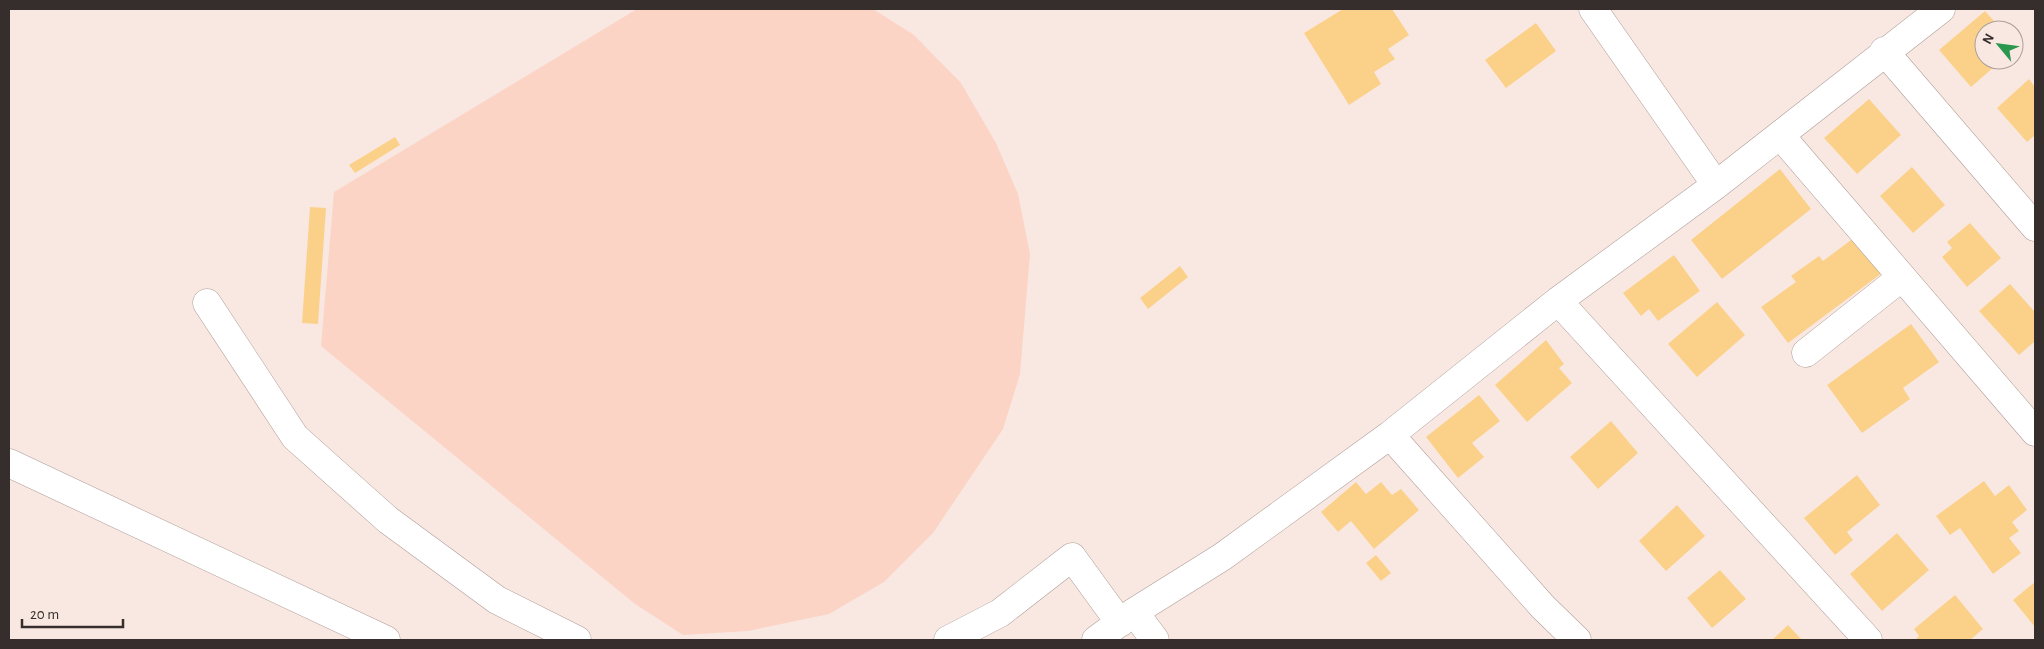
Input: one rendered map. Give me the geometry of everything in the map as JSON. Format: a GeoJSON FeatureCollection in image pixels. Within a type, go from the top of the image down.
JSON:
{"type":"FeatureCollection","features":[{"type":"Feature","properties":{"kind":"street"},"geometry":{"type":"LineString","coordinates":[[1593,9],[1716,185]]}},
{"type":"Feature","properties":{"kind":"street"},"geometry":{"type":"LineString","coordinates":[[1096,640],[1127,617],[1222,557],[1390,435],[1558,301],[1716,185],[1884,51],[1941,9]]}},
{"type":"Feature","properties":{"kind":"street"},"geometry":{"type":"LineString","coordinates":[[1884,51],[2035,227]]}},
{"type":"Feature","properties":{"kind":"street"},"geometry":{"type":"LineString","coordinates":[[1780,135],[2035,432]]}},
{"type":"Feature","properties":{"kind":"street"},"geometry":{"type":"LineString","coordinates":[[1806,354],[1902,277]]}},
{"type":"Feature","properties":{"kind":"street"},"geometry":{"type":"LineString","coordinates":[[1558,301],[1868,640]]}},
{"type":"Feature","properties":{"kind":"street"},"geometry":{"type":"LineString","coordinates":[[207,303],[295,437],[388,520],[497,600],[577,640]]}},
{"type":"Feature","properties":{"kind":"street"},"geometry":{"type":"LineString","coordinates":[[1390,435],[1543,607],[1577,640]]}},
{"type":"Feature","properties":{"kind":"street"},"geometry":{"type":"LineString","coordinates":[[9,463],[386,640]]}},
{"type":"Feature","properties":{"kind":"street"},"geometry":{"type":"LineString","coordinates":[[948,640],[1000,613],[1072,557],[1127,617],[1155,640]]}},
{"type":"Feature","properties":{"kind":"shaded area"},"geometry":{"type":"Polygon","coordinates":[[[637,9],[873,9],[914,35],[961,83],[996,143],[1018,194],[1030,254],[1020,374],[1003,429],[933,533],[884,582],[829,614],[748,631],[683,635],[635,604],[321,346],[334,192],[637,9]]]}},
{"type":"Feature","properties":{"kind":"building"},"geometry":{"type":"Polygon","coordinates":[[[1343,9],[1392,9],[1409,35],[1388,49],[1395,59],[1374,72],[1381,84],[1349,105],[1304,33],[1343,9]]]}},
{"type":"Feature","properties":{"kind":"building"},"geometry":{"type":"Polygon","coordinates":[[[1985,11],[1993,20],[1974,20],[1985,11]]]}},
{"type":"Feature","properties":{"kind":"building"},"geometry":{"type":"Polygon","coordinates":[[[1974,20],[1974,70],[1991,70],[1971,87],[1939,50],[1974,20]]]}},
{"type":"Feature","properties":{"kind":"building"},"geometry":{"type":"Polygon","coordinates":[[[1536,23],[1556,51],[1506,88],[1485,60],[1536,23]]]}},
{"type":"Feature","properties":{"kind":"building"},"geometry":{"type":"Polygon","coordinates":[[[2029,79],[2035,87],[2035,135],[2027,142],[1997,108],[2029,79]]]}},
{"type":"Feature","properties":{"kind":"building"},"geometry":{"type":"Polygon","coordinates":[[[1869,99],[1901,135],[1857,174],[1824,138],[1869,99]]]}},
{"type":"Feature","properties":{"kind":"building"},"geometry":{"type":"Polygon","coordinates":[[[395,137],[400,145],[355,173],[349,165],[395,137]]]}},
{"type":"Feature","properties":{"kind":"building"},"geometry":{"type":"Polygon","coordinates":[[[1912,167],[1945,205],[1913,233],[1880,196],[1912,167]]]}},
{"type":"Feature","properties":{"kind":"building"},"geometry":{"type":"Polygon","coordinates":[[[1780,169],[1811,209],[1722,279],[1691,240],[1780,169]]]}},
{"type":"Feature","properties":{"kind":"building"},"geometry":{"type":"Polygon","coordinates":[[[310,207],[326,208],[318,324],[302,323],[310,207]]]}},
{"type":"Feature","properties":{"kind":"building"},"geometry":{"type":"Polygon","coordinates":[[[1970,223],[2001,258],[1967,287],[1942,257],[1952,248],[1947,242],[1970,223]]]}},
{"type":"Feature","properties":{"kind":"building"},"geometry":{"type":"Polygon","coordinates":[[[1855,237],[1882,273],[1788,343],[1761,307],[1796,282],[1791,276],[1819,256],[1823,261],[1855,237]]]}},
{"type":"Feature","properties":{"kind":"building"},"geometry":{"type":"Polygon","coordinates":[[[1674,255],[1700,291],[1658,321],[1649,309],[1641,316],[1623,293],[1674,255]]]}},
{"type":"Feature","properties":{"kind":"building"},"geometry":{"type":"Polygon","coordinates":[[[1180,266],[1188,277],[1148,309],[1140,298],[1180,266]]]}},
{"type":"Feature","properties":{"kind":"building"},"geometry":{"type":"Polygon","coordinates":[[[2010,284],[2035,312],[2035,341],[2019,355],[1979,311],[2010,284]]]}},
{"type":"Feature","properties":{"kind":"building"},"geometry":{"type":"Polygon","coordinates":[[[1717,302],[1745,335],[1697,377],[1668,344],[1717,302]]]}},
{"type":"Feature","properties":{"kind":"building"},"geometry":{"type":"Polygon","coordinates":[[[1911,324],[1939,362],[1903,388],[1910,399],[1862,433],[1827,385],[1911,324]]]}},
{"type":"Feature","properties":{"kind":"building"},"geometry":{"type":"Polygon","coordinates":[[[1546,340],[1564,364],[1559,368],[1572,383],[1527,422],[1495,385],[1546,340]]]}},
{"type":"Feature","properties":{"kind":"building"},"geometry":{"type":"Polygon","coordinates":[[[1479,395],[1500,421],[1472,443],[1484,457],[1458,478],[1426,437],[1479,395]]]}},
{"type":"Feature","properties":{"kind":"building"},"geometry":{"type":"Polygon","coordinates":[[[1611,421],[1638,453],[1598,489],[1570,457],[1611,421]]]}},
{"type":"Feature","properties":{"kind":"building"},"geometry":{"type":"Polygon","coordinates":[[[1857,475],[1880,505],[1847,532],[1853,540],[1835,555],[1804,518],[1857,475]]]}},
{"type":"Feature","properties":{"kind":"building"},"geometry":{"type":"Polygon","coordinates":[[[1984,481],[1995,496],[2009,485],[2027,510],[2012,522],[2019,531],[2009,538],[2021,553],[1993,574],[1960,528],[1950,535],[1936,516],[1984,481]]]}},
{"type":"Feature","properties":{"kind":"building"},"geometry":{"type":"Polygon","coordinates":[[[1356,482],[1366,494],[1381,482],[1392,495],[1401,489],[1419,510],[1374,549],[1351,521],[1338,532],[1321,512],[1356,482]]]}},
{"type":"Feature","properties":{"kind":"building"},"geometry":{"type":"Polygon","coordinates":[[[1677,505],[1705,536],[1666,571],[1639,541],[1677,505]]]}},
{"type":"Feature","properties":{"kind":"building"},"geometry":{"type":"Polygon","coordinates":[[[1897,533],[1929,570],[1882,611],[1850,574],[1897,533]]]}},
{"type":"Feature","properties":{"kind":"building"},"geometry":{"type":"Polygon","coordinates":[[[1376,555],[1391,573],[1381,581],[1366,563],[1376,555]]]}},
{"type":"Feature","properties":{"kind":"building"},"geometry":{"type":"Polygon","coordinates":[[[1720,570],[1746,599],[1712,628],[1687,598],[1720,570]]]}},
{"type":"Feature","properties":{"kind":"building"},"geometry":{"type":"Polygon","coordinates":[[[2035,582],[2035,627],[2013,600],[2035,582]]]}},
{"type":"Feature","properties":{"kind":"building"},"geometry":{"type":"Polygon","coordinates":[[[1955,595],[1983,629],[1970,640],[1915,640],[1919,636],[1914,629],[1955,595]]]}},
{"type":"Feature","properties":{"kind":"building"},"geometry":{"type":"Polygon","coordinates":[[[1788,625],[1802,640],[1772,640],[1788,625]]]}}]}
